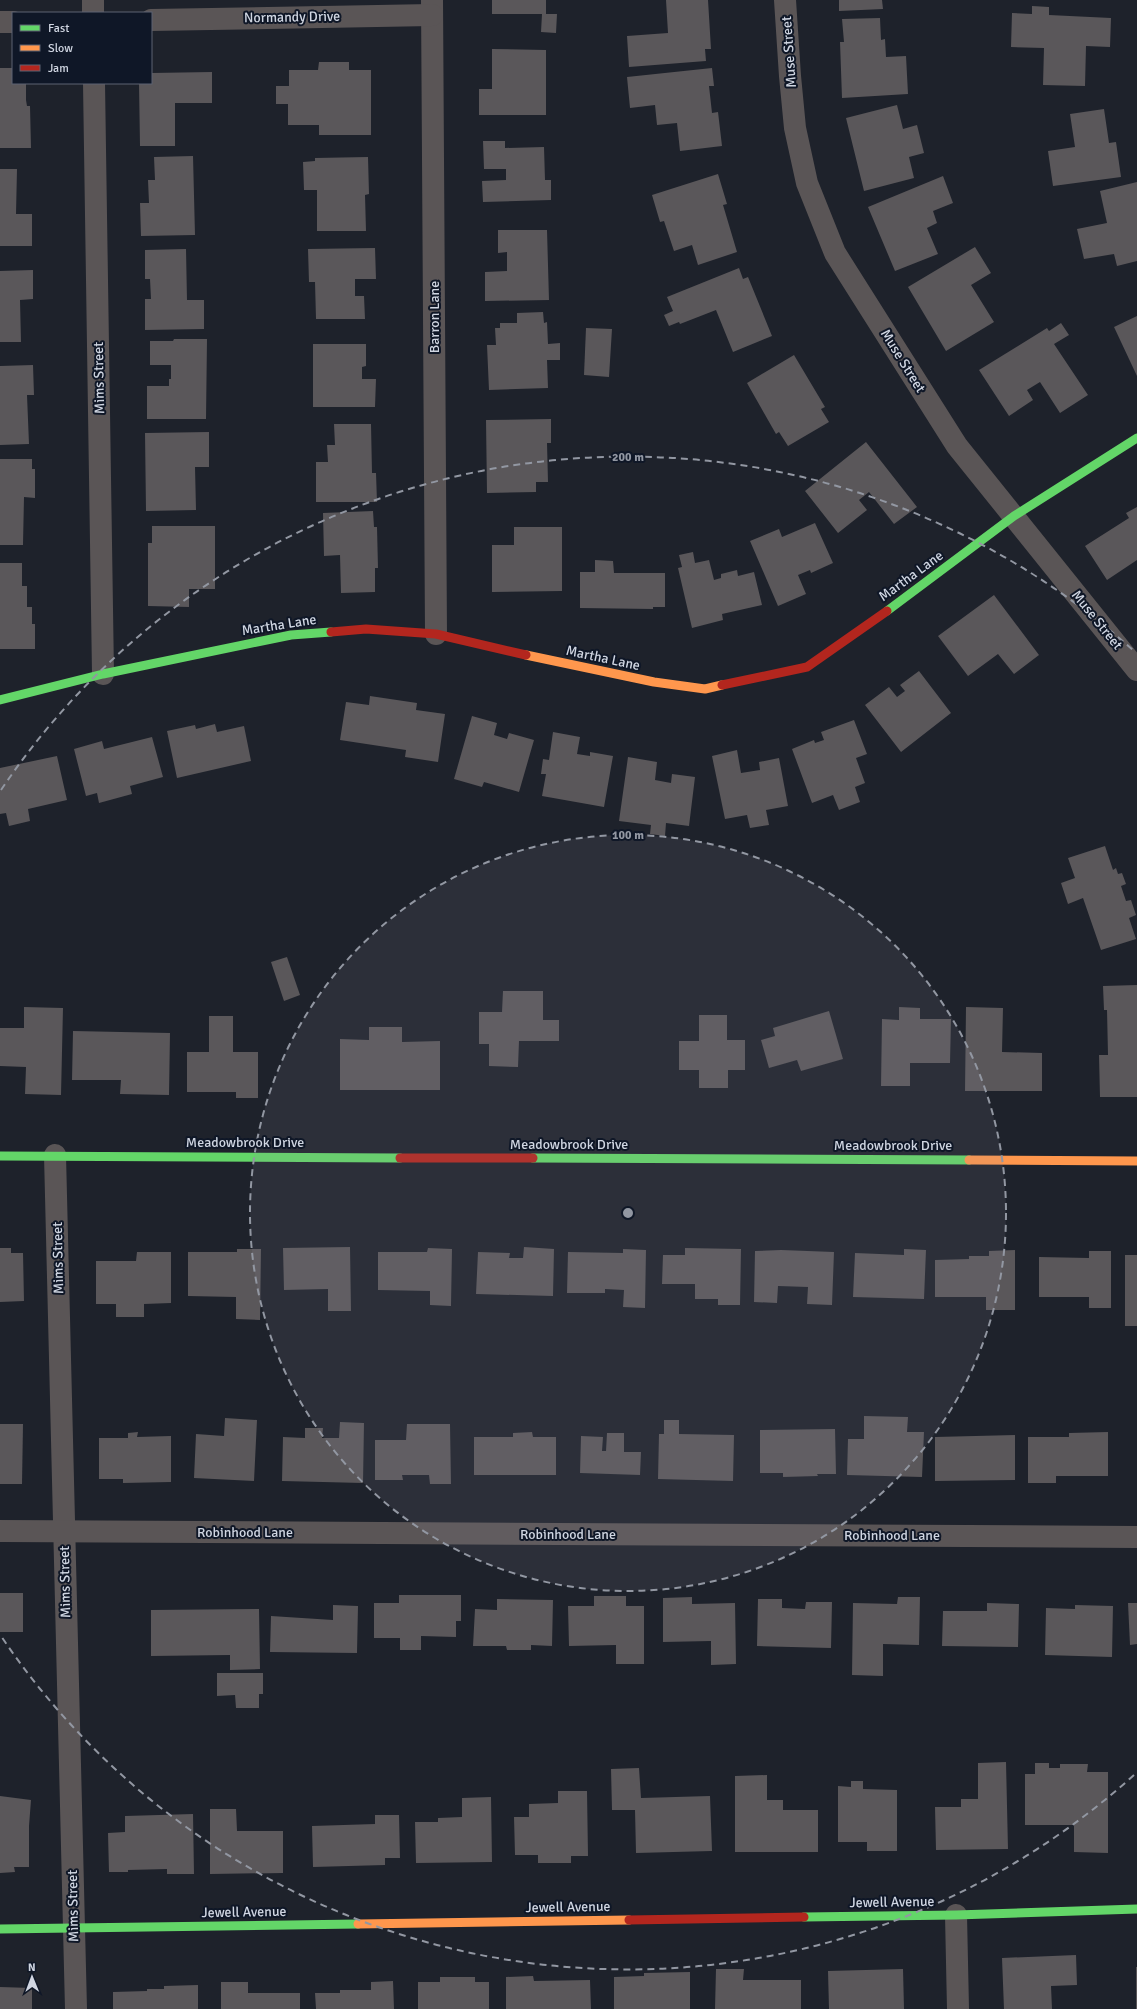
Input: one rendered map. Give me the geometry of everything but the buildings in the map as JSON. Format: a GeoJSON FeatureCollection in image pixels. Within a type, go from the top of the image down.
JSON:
{"type":"FeatureCollection","features":[{"type":"Feature","properties":{"kind":"street"},"geometry":{"type":"LineString","coordinates":[[93,0],[93,12]]}},
{"type":"Feature","properties":{"kind":"street","name":"Muse Street"},"geometry":{"type":"LineString","coordinates":[[786,0],[790,76],[795,128],[807,183],[835,253],[957,446],[1137,670]]}},
{"type":"Feature","properties":{"kind":"street","name":"Normandy Drive"},"geometry":{"type":"LineString","coordinates":[[152,20],[432,8]]}},
{"type":"Feature","properties":{"kind":"street","name":"Barron Lane"},"geometry":{"type":"LineString","coordinates":[[432,8],[436,634]]}},
{"type":"Feature","properties":{"kind":"street"},"geometry":{"type":"LineString","coordinates":[[0,22],[12,22]]}},
{"type":"Feature","properties":{"kind":"street","name":"Mims Street"},"geometry":{"type":"LineString","coordinates":[[94,84],[104,674]]}},
{"type":"Feature","properties":{"kind":"street","name":"Martha Lane"},"geometry":{"type":"LineString","coordinates":[[0,700],[104,674],[291,634],[366,630],[436,634],[647,681],[705,689],[807,667],[920,587],[1014,516],[1137,438]]}},
{"type":"Feature","properties":{"kind":"street","name":"Mims Street"},"geometry":{"type":"LineString","coordinates":[[55,1155],[76,2009]]}},
{"type":"Feature","properties":{"kind":"street","name":"Meadowbrook Drive"},"geometry":{"type":"LineString","coordinates":[[0,1156],[1137,1160]]}},
{"type":"Feature","properties":{"kind":"street","name":"Robinhood Lane"},"geometry":{"type":"LineString","coordinates":[[0,1531],[1137,1537]]}},
{"type":"Feature","properties":{"kind":"street","name":"Jewell Avenue"},"geometry":{"type":"LineString","coordinates":[[0,1929],[956,1915],[1137,1909]]}},
{"type":"Feature","properties":{"kind":"street"},"geometry":{"type":"LineString","coordinates":[[956,1915],[958,2009]]}},
{"type":"Feature","properties":{"kind":"traffic: fast"},"geometry":{"type":"LineString","coordinates":[[887,611],[1014,516],[1137,438]]}},
{"type":"Feature","properties":{"kind":"traffic: fast"},"geometry":{"type":"LineString","coordinates":[[0,700],[103,674],[291,635],[331,632]]}},
{"type":"Feature","properties":{"kind":"traffic: fast"},"geometry":{"type":"LineString","coordinates":[[0,1156],[400,1158]]}},
{"type":"Feature","properties":{"kind":"traffic: fast"},"geometry":{"type":"LineString","coordinates":[[533,1158],[969,1160]]}},
{"type":"Feature","properties":{"kind":"traffic: fast"},"geometry":{"type":"LineString","coordinates":[[804,1917],[956,1915],[1137,1909]]}},
{"type":"Feature","properties":{"kind":"traffic: fast"},"geometry":{"type":"LineString","coordinates":[[0,1929],[358,1924]]}},
{"type":"Feature","properties":{"kind":"traffic: slow"},"geometry":{"type":"LineString","coordinates":[[526,655],[654,682],[705,689],[722,685]]}},
{"type":"Feature","properties":{"kind":"traffic: slow"},"geometry":{"type":"LineString","coordinates":[[969,1160],[1137,1161]]}},
{"type":"Feature","properties":{"kind":"traffic: slow"},"geometry":{"type":"LineString","coordinates":[[358,1924],[629,1920]]}},
{"type":"Feature","properties":{"kind":"traffic: jam"},"geometry":{"type":"LineString","coordinates":[[722,685],[807,667],[887,611]]}},
{"type":"Feature","properties":{"kind":"traffic: jam"},"geometry":{"type":"LineString","coordinates":[[331,632],[366,629],[436,634],[526,655]]}},
{"type":"Feature","properties":{"kind":"traffic: jam"},"geometry":{"type":"LineString","coordinates":[[400,1158],[533,1158]]}},
{"type":"Feature","properties":{"kind":"traffic: jam"},"geometry":{"type":"LineString","coordinates":[[629,1920],[804,1917]]}}]}
